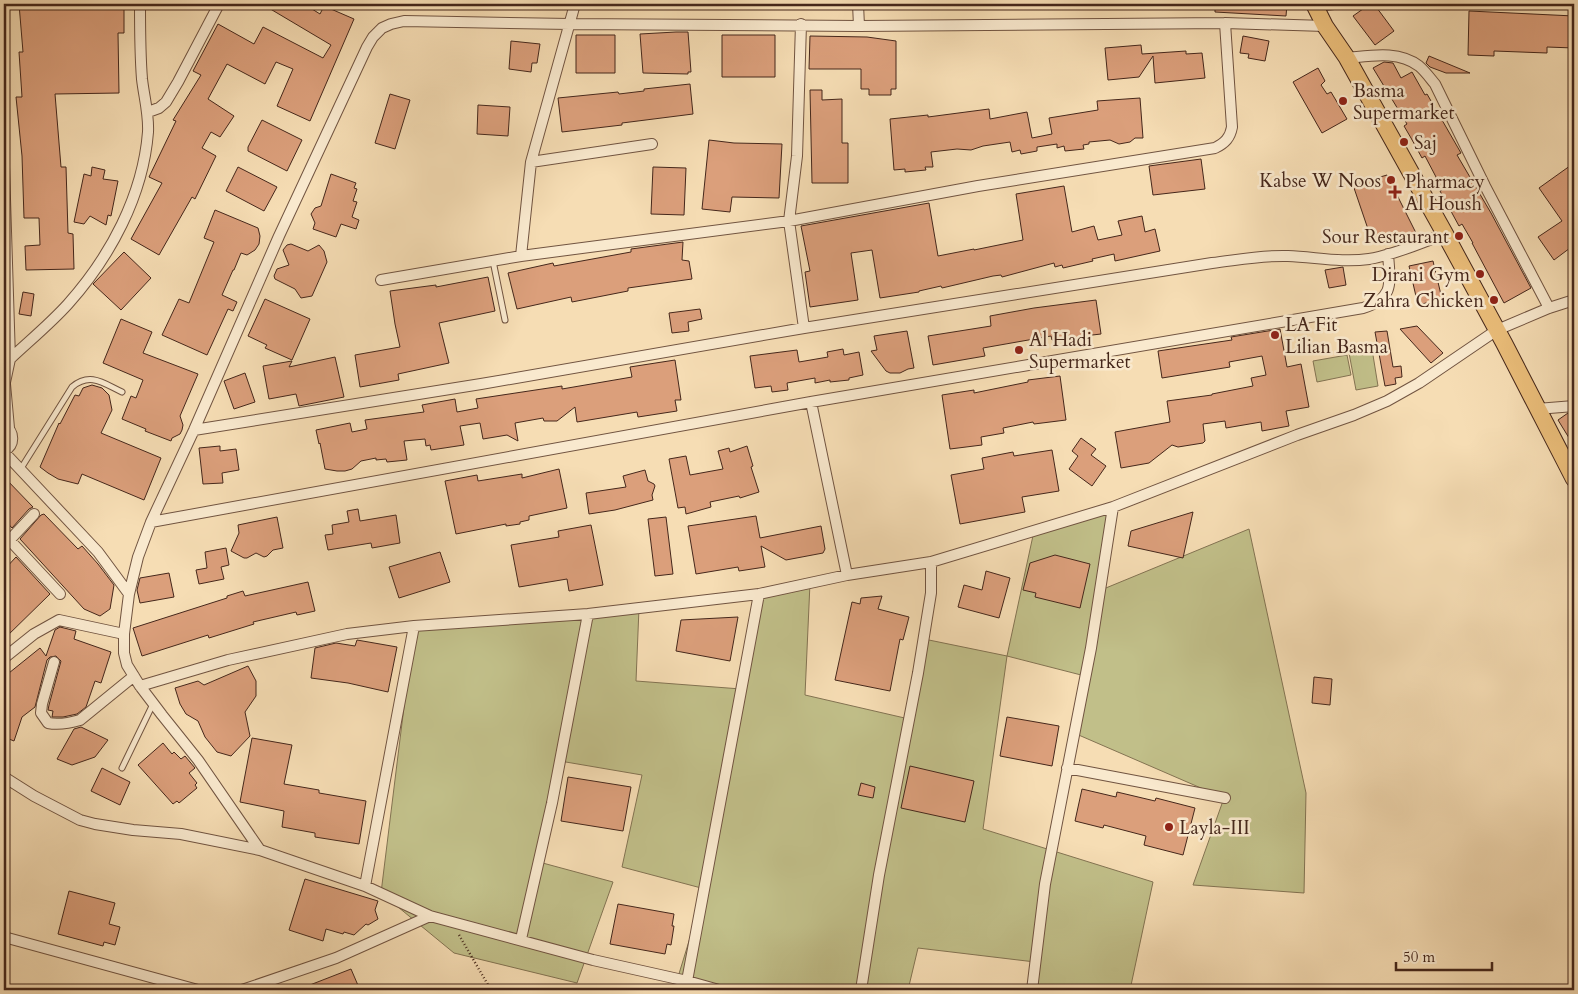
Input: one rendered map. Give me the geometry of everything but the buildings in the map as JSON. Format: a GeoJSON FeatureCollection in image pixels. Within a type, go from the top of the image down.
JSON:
{"type":"FeatureCollection","features":[{"type":"Feature","properties":{"kind":"main road"},"geometry":{"type":"LineString","coordinates":[[1315,5],[1325,26],[1347,58],[1445,234],[1574,479]]}},
{"type":"Feature","properties":{"kind":"street"},"geometry":{"type":"LineString","coordinates":[[10,359],[67,305],[103,259],[118,232],[143,168],[148,130],[148,112],[142,82],[140,4]]}},
{"type":"Feature","properties":{"kind":"street"},"geometry":{"type":"LineString","coordinates":[[148,112],[159,108],[170,98],[219,4]]}},
{"type":"Feature","properties":{"kind":"street"},"geometry":{"type":"LineString","coordinates":[[521,256],[531,162],[575,4]]}},
{"type":"Feature","properties":{"kind":"street"},"geometry":{"type":"LineString","coordinates":[[858,4],[859,26]]}},
{"type":"Feature","properties":{"kind":"street"},"geometry":{"type":"LineString","coordinates":[[1315,5],[1334,4]]}},
{"type":"Feature","properties":{"kind":"street"},"geometry":{"type":"LineString","coordinates":[[260,850],[198,760],[153,704],[127,665],[124,653],[124,634],[129,594],[138,557],[151,522],[194,430],[279,236],[341,103],[373,37],[382,28],[404,20],[570,24],[801,24],[859,26],[1225,23],[1325,26]]}},
{"type":"Feature","properties":{"kind":"street"},"geometry":{"type":"LineString","coordinates":[[381,280],[521,256],[789,221],[978,186],[1215,148],[1224,144],[1230,136],[1232,127],[1225,23]]}},
{"type":"Feature","properties":{"kind":"street"},"geometry":{"type":"LineString","coordinates":[[801,24],[798,156],[789,221],[804,328]]}},
{"type":"Feature","properties":{"kind":"street"},"geometry":{"type":"LineString","coordinates":[[1347,58],[1382,55],[1397,57],[1418,66],[1426,72],[1434,84],[1549,308]]}},
{"type":"Feature","properties":{"kind":"street"},"geometry":{"type":"LineString","coordinates":[[531,162],[652,144]]}},
{"type":"Feature","properties":{"kind":"street"},"geometry":{"type":"LineString","coordinates":[[4,167],[10,359],[4,386],[6,426],[13,436],[11,445],[4,452],[98,552],[129,594]]}},
{"type":"Feature","properties":{"kind":"street"},"geometry":{"type":"LineString","coordinates":[[194,430],[481,384],[804,328],[1212,263],[1269,256],[1350,260],[1369,259],[1445,234]]}},
{"type":"Feature","properties":{"kind":"street"},"geometry":{"type":"LineString","coordinates":[[151,522],[811,402],[1363,308],[1375,305],[1383,299],[1388,291],[1390,282],[1388,254]]}},
{"type":"Feature","properties":{"kind":"street"},"geometry":{"type":"LineString","coordinates":[[140,686],[228,660],[347,634],[414,626],[588,614],[759,594],[847,575],[931,562],[1113,507],[1354,415],[1387,401],[1419,383],[1496,330],[1549,308],[1574,300]]}},
{"type":"Feature","properties":{"kind":"street"},"geometry":{"type":"LineString","coordinates":[[811,402],[847,575]]}},
{"type":"Feature","properties":{"kind":"street"},"geometry":{"type":"LineString","coordinates":[[1537,409],[1574,406]]}},
{"type":"Feature","properties":{"kind":"street"},"geometry":{"type":"LineString","coordinates":[[1032,990],[1045,884],[1091,648],[1113,507]]}},
{"type":"Feature","properties":{"kind":"street"},"geometry":{"type":"LineString","coordinates":[[34,514],[6,540],[60,594]]}},
{"type":"Feature","properties":{"kind":"street"},"geometry":{"type":"LineString","coordinates":[[861,990],[879,875],[918,673],[931,593],[931,562]]}},
{"type":"Feature","properties":{"kind":"street"},"geometry":{"type":"LineString","coordinates":[[688,981],[759,594]]}},
{"type":"Feature","properties":{"kind":"street"},"geometry":{"type":"LineString","coordinates":[[522,940],[552,803],[588,614]]}},
{"type":"Feature","properties":{"kind":"street"},"geometry":{"type":"LineString","coordinates":[[4,658],[34,634],[59,620],[124,634]]}},
{"type":"Feature","properties":{"kind":"street"},"geometry":{"type":"LineString","coordinates":[[365,886],[414,626]]}},
{"type":"Feature","properties":{"kind":"street"},"geometry":{"type":"LineString","coordinates":[[54,662],[41,713],[48,723],[61,724],[80,720],[134,676]]}},
{"type":"Feature","properties":{"kind":"street"},"geometry":{"type":"LineString","coordinates":[[1068,768],[1225,798]]}},
{"type":"Feature","properties":{"kind":"street"},"geometry":{"type":"LineString","coordinates":[[4,777],[34,796],[80,820],[133,830],[181,834],[260,850],[365,886],[430,916],[593,960],[688,981],[719,990]]}},
{"type":"Feature","properties":{"kind":"street"},"geometry":{"type":"LineString","coordinates":[[242,990],[336,958],[430,916]]}},
{"type":"Feature","properties":{"kind":"street"},"geometry":{"type":"LineString","coordinates":[[4,937],[198,990]]}},
{"type":"Feature","properties":{"kind":"lane"},"geometry":{"type":"LineString","coordinates":[[492,261],[505,320]]}},
{"type":"Feature","properties":{"kind":"lane"},"geometry":{"type":"LineString","coordinates":[[20,470],[72,387],[87,379],[96,380],[122,392]]}},
{"type":"Feature","properties":{"kind":"lane"},"geometry":{"type":"LineString","coordinates":[[122,768],[153,704]]}},
{"type":"Feature","properties":{"kind":"path"},"geometry":{"type":"LineString","coordinates":[[450,921],[491,990]]}},
{"type":"Feature","properties":{"kind":"shaded area"},"geometry":{"type":"Polygon","coordinates":[[[1372,349],[1378,386],[1356,390],[1349,353],[1372,349]]]}},
{"type":"Feature","properties":{"kind":"shaded area"},"geometry":{"type":"Polygon","coordinates":[[[1347,355],[1351,375],[1317,382],[1313,361],[1347,355]]]}},
{"type":"Feature","properties":{"kind":"shaded area"},"geometry":{"type":"Polygon","coordinates":[[[1113,507],[1101,590],[1249,529],[1306,793],[1304,893],[1193,885],[1224,798],[1074,733],[1085,676],[1007,656],[1034,531],[1113,507]]]}},
{"type":"Feature","properties":{"kind":"shaded area"},"geometry":{"type":"Polygon","coordinates":[[[810,583],[805,695],[909,719],[924,639],[1007,656],[983,829],[1153,882],[1130,990],[1028,990],[1035,962],[918,948],[908,990],[674,990],[705,889],[622,867],[642,775],[560,761],[539,862],[613,882],[577,983],[454,953],[381,893],[414,626],[639,608],[636,681],[741,689],[759,594],[810,583]]]}},
{"type":"Feature","properties":{"kind":"place","name":"Basma Supermarket"},"geometry":{"type":"Point","coordinates":[1343,101]}},
{"type":"Feature","properties":{"kind":"place","name":"Saj"},"geometry":{"type":"Point","coordinates":[1404,142]}},
{"type":"Feature","properties":{"kind":"place","name":"Kabse W Noos"},"geometry":{"type":"Point","coordinates":[1391,180]}},
{"type":"Feature","properties":{"kind":"place","name":"Pharmacy Al Housh"},"geometry":{"type":"Point","coordinates":[1395,192]}},
{"type":"Feature","properties":{"kind":"place","name":"Sour Restaurant"},"geometry":{"type":"Point","coordinates":[1459,236]}},
{"type":"Feature","properties":{"kind":"place","name":"Dirani Gym"},"geometry":{"type":"Point","coordinates":[1480,274]}},
{"type":"Feature","properties":{"kind":"place","name":"Zahra Chicken"},"geometry":{"type":"Point","coordinates":[1494,300]}},
{"type":"Feature","properties":{"kind":"place","name":"LA Fit Lilian Basma"},"geometry":{"type":"Point","coordinates":[1275,335]}},
{"type":"Feature","properties":{"kind":"place","name":"Al Hadi Supermarket"},"geometry":{"type":"Point","coordinates":[1019,350]}},
{"type":"Feature","properties":{"kind":"place","name":"Layla-III"},"geometry":{"type":"Point","coordinates":[1169,827]}}]}
